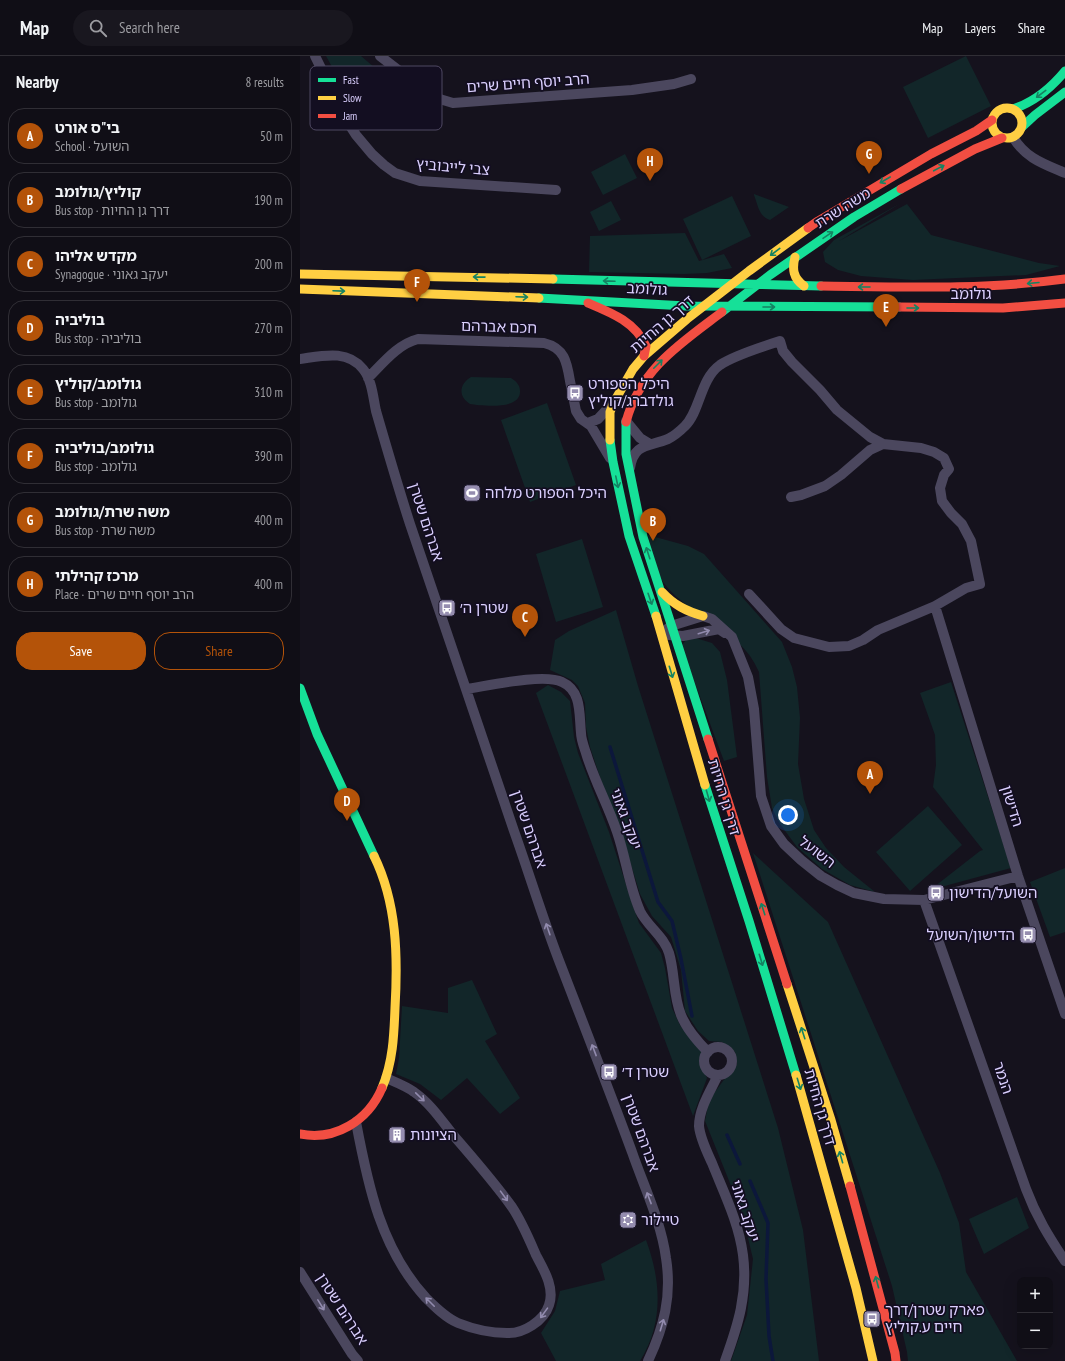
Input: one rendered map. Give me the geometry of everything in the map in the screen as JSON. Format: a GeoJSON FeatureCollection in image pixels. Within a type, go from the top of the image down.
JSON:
{"type":"FeatureCollection","features":[{"type":"Feature","properties":{"kind":"main road"},"geometry":{"type":"LineString","coordinates":[[1065,71],[1056,82],[1031,101],[1019,108],[1000,109],[995,113],[992,120],[993,130],[1002,138],[1007,139],[1013,137],[1019,133],[1022,127],[1035,115],[1065,92]]}},
{"type":"Feature","properties":{"kind":"main road"},"geometry":{"type":"LineString","coordinates":[[1013,109],[1020,115],[1022,127]]}},
{"type":"Feature","properties":{"kind":"main road","name":"משה שרת"},"geometry":{"type":"LineString","coordinates":[[732,284],[818,221],[925,157],[976,131],[992,120]]}},
{"type":"Feature","properties":{"kind":"main road","name":"משה שרת"},"geometry":{"type":"LineString","coordinates":[[730,306],[757,284],[854,217],[975,149],[1002,138]]}},
{"type":"Feature","properties":{"kind":"main road"},"geometry":{"type":"LineString","coordinates":[[795,257],[794,275],[799,283],[804,286]]}},
{"type":"Feature","properties":{"kind":"main road","name":"גולומב"},"geometry":{"type":"LineString","coordinates":[[303,273],[804,286],[952,287],[1029,284],[1065,279]]}},
{"type":"Feature","properties":{"kind":"main road","name":"דרך גן החיות"},"geometry":{"type":"LineString","coordinates":[[732,284],[644,356],[625,381],[610,412],[609,436],[612,462],[629,536],[653,606],[710,803],[751,929],[810,1122],[856,1288],[873,1361]]}},
{"type":"Feature","properties":{"kind":"main road","name":"גולומב"},"geometry":{"type":"LineString","coordinates":[[300,289],[578,299],[704,306],[1003,308],[1065,303]]}},
{"type":"Feature","properties":{"kind":"main road"},"geometry":{"type":"LineString","coordinates":[[578,299],[618,317],[634,328],[639,333],[646,346],[644,356]]}},
{"type":"Feature","properties":{"kind":"main road","name":"דרך גן החיות"},"geometry":{"type":"LineString","coordinates":[[730,306],[666,356],[649,374],[635,396],[626,421],[625,443],[629,471],[643,537],[831,1120],[867,1248],[896,1361]]}},
{"type":"Feature","properties":{"kind":"main road"},"geometry":{"type":"LineString","coordinates":[[660,590],[680,609],[703,616]]}},
{"type":"Feature","properties":{"kind":"main road"},"geometry":{"type":"LineString","coordinates":[[300,688],[317,734],[378,863],[389,900],[395,938],[397,976],[394,1028],[389,1068],[378,1097],[368,1111],[346,1129],[333,1134],[316,1136],[300,1134]]}},
{"type":"Feature","properties":{"kind":"street","name":"צבי לייבוביץ"},"geometry":{"type":"LineString","coordinates":[[315,56],[320,66]]}},
{"type":"Feature","properties":{"kind":"street","name":"הרב יוסף חיים שרים"},"geometry":{"type":"LineString","coordinates":[[380,56],[393,66]]}},
{"type":"Feature","properties":{"kind":"street","name":"הרב יוסף חיים שרים"},"geometry":{"type":"LineString","coordinates":[[442,100],[453,103],[632,90],[674,84],[691,79]]}},
{"type":"Feature","properties":{"kind":"street","name":"צבי לייבוביץ"},"geometry":{"type":"LineString","coordinates":[[353,130],[372,154],[395,172],[408,178],[420,181],[556,190]]}},
{"type":"Feature","properties":{"kind":"street"},"geometry":{"type":"LineString","coordinates":[[1013,137],[1023,151],[1033,158],[1065,174]]}},
{"type":"Feature","properties":{"kind":"street","name":"חכם אברהם"},"geometry":{"type":"LineString","coordinates":[[368,378],[400,347],[410,341],[418,339],[544,343],[551,345],[557,348],[565,358],[576,411],[581,419],[588,423],[612,462]]}},
{"type":"Feature","properties":{"kind":"street"},"geometry":{"type":"LineString","coordinates":[[629,471],[631,460],[638,449],[669,439],[687,424],[705,385],[719,366],[729,360],[780,341],[783,351],[792,362],[820,390],[837,410],[870,437],[883,444],[921,448],[934,452],[944,458],[949,469],[944,475],[940,488],[942,501],[962,524],[971,542],[980,584],[966,588],[935,606],[878,630],[863,640],[848,646],[829,647],[794,638],[781,629],[749,594]]}},
{"type":"Feature","properties":{"kind":"street","name":"אברהם שטרן"},"geometry":{"type":"LineString","coordinates":[[300,359],[330,355],[343,356],[356,362],[364,370],[368,378],[408,517],[557,955],[654,1211],[662,1237],[668,1282],[667,1304],[663,1325],[648,1361]]}},
{"type":"Feature","properties":{"kind":"street"},"geometry":{"type":"LineString","coordinates":[[588,423],[598,419],[614,402]]}},
{"type":"Feature","properties":{"kind":"street"},"geometry":{"type":"LineString","coordinates":[[626,421],[640,438],[650,444]]}},
{"type":"Feature","properties":{"kind":"street"},"geometry":{"type":"LineString","coordinates":[[791,497],[825,486],[841,475],[870,450],[883,444]]}},
{"type":"Feature","properties":{"kind":"street","name":"הדישון"},"geometry":{"type":"LineString","coordinates":[[935,606],[1018,876],[1065,1014]]}},
{"type":"Feature","properties":{"kind":"street"},"geometry":{"type":"LineString","coordinates":[[660,634],[673,631],[703,616]]}},
{"type":"Feature","properties":{"kind":"street","name":"השועל"},"geometry":{"type":"LineString","coordinates":[[703,616],[712,620],[732,637],[748,677],[754,709],[761,796],[771,826],[784,844],[821,876],[854,892],[884,899],[924,900],[1018,876]]}},
{"type":"Feature","properties":{"kind":"street"},"geometry":{"type":"LineString","coordinates":[[673,631],[683,636],[694,635],[712,629],[719,629],[732,637]]}},
{"type":"Feature","properties":{"kind":"street","name":"יעקב גאוני"},"geometry":{"type":"LineString","coordinates":[[466,689],[550,678],[562,682],[571,689],[578,699],[580,708],[581,734],[586,754],[617,831],[635,898],[641,912],[663,941],[669,952],[680,1014],[696,1039],[708,1052]]}},
{"type":"Feature","properties":{"kind":"street","name":"הנמר"},"geometry":{"type":"LineString","coordinates":[[924,900],[1033,1208],[1065,1261]]}},
{"type":"Feature","properties":{"kind":"street"},"geometry":{"type":"LineString","coordinates":[[719,1047],[729,1053],[732,1062],[730,1068],[718,1075],[709,1072],[705,1065],[705,1056],[708,1052],[719,1047]]}},
{"type":"Feature","properties":{"kind":"street","name":"יעקב גאוני"},"geometry":{"type":"LineString","coordinates":[[718,1075],[702,1112],[699,1125],[707,1151],[733,1213],[740,1241],[744,1271],[744,1293],[737,1327],[724,1361]]}},
{"type":"Feature","properties":{"kind":"street"},"geometry":{"type":"LineString","coordinates":[[356,1122],[373,1198],[382,1227],[400,1265],[412,1283],[444,1315],[458,1323],[479,1330],[514,1333],[522,1331],[538,1321],[549,1306],[550,1288],[544,1270],[512,1208],[497,1187],[430,1107],[415,1092],[386,1078]]}},
{"type":"Feature","properties":{"kind":"street","name":"אברהם שטרן"},"geometry":{"type":"LineString","coordinates":[[300,1272],[352,1354],[358,1361]]}},
{"type":"Feature","properties":{"kind":"green space"},"geometry":{"type":"Polygon","coordinates":[[[326,56],[361,56],[373,66],[332,66],[326,56]]]}},
{"type":"Feature","properties":{"kind":"green space"},"geometry":{"type":"Polygon","coordinates":[[[966,56],[991,106],[928,138],[903,87],[966,56]]]}},
{"type":"Feature","properties":{"kind":"green space"},"geometry":{"type":"Polygon","coordinates":[[[625,154],[637,178],[603,195],[591,172],[625,154]]]}},
{"type":"Feature","properties":{"kind":"green space"},"geometry":{"type":"Polygon","coordinates":[[[754,194],[789,207],[770,220],[761,213],[754,194]]]}},
{"type":"Feature","properties":{"kind":"green space"},"geometry":{"type":"Polygon","coordinates":[[[732,196],[751,236],[702,260],[683,219],[732,196]]]}},
{"type":"Feature","properties":{"kind":"green space"},"geometry":{"type":"Polygon","coordinates":[[[611,201],[621,220],[599,231],[590,212],[611,201]]]}},
{"type":"Feature","properties":{"kind":"green space"},"geometry":{"type":"Polygon","coordinates":[[[901,203],[839,241],[907,204],[931,235],[1039,263],[1060,266],[1026,275],[913,280],[861,276],[838,270],[825,262],[823,252],[834,240],[901,203]]]}},
{"type":"Feature","properties":{"kind":"green space"},"geometry":{"type":"Polygon","coordinates":[[[685,233],[699,261],[724,254],[732,268],[707,273],[684,274],[589,272],[590,236],[685,233]]]}},
{"type":"Feature","properties":{"kind":"green space"},"geometry":{"type":"Polygon","coordinates":[[[471,377],[511,378],[519,387],[519,397],[508,404],[492,406],[470,404],[463,398],[462,387],[471,377]]]}},
{"type":"Feature","properties":{"kind":"green space"},"geometry":{"type":"Polygon","coordinates":[[[547,403],[576,485],[530,502],[501,420],[547,403]]]}},
{"type":"Feature","properties":{"kind":"green space"},"geometry":{"type":"Polygon","coordinates":[[[648,535],[688,546],[704,554],[782,642],[792,667],[797,687],[800,718],[798,764],[804,799],[814,830],[826,848],[844,867],[875,892],[850,885],[822,869],[797,847],[780,824],[772,808],[767,777],[759,672],[750,656],[739,643],[695,612],[668,589],[656,570],[648,535]]]}},
{"type":"Feature","properties":{"kind":"green space"},"geometry":{"type":"Polygon","coordinates":[[[582,539],[603,607],[556,622],[536,554],[582,539]]]}},
{"type":"Feature","properties":{"kind":"green space"},"geometry":{"type":"Polygon","coordinates":[[[616,610],[638,686],[778,1128],[803,1230],[819,1361],[731,1361],[747,1315],[753,1259],[742,1213],[705,1121],[709,1100],[737,1064],[735,1052],[722,1042],[709,1041],[698,1031],[685,1011],[681,970],[671,937],[652,916],[640,894],[624,842],[590,747],[586,727],[585,703],[578,686],[572,680],[550,670],[555,640],[569,631],[616,610]]]}},
{"type":"Feature","properties":{"kind":"green space"},"geometry":{"type":"Polygon","coordinates":[[[690,637],[712,643],[720,652],[727,680],[737,757],[724,761],[681,646],[690,637]]]}},
{"type":"Feature","properties":{"kind":"green space"},"geometry":{"type":"Polygon","coordinates":[[[951,682],[1011,868],[930,890],[983,850],[933,787],[936,765],[935,735],[920,693],[951,682]]]}},
{"type":"Feature","properties":{"kind":"green space"},"geometry":{"type":"Polygon","coordinates":[[[548,685],[561,692],[570,701],[574,737],[578,753],[609,832],[639,923],[661,953],[672,1008],[680,1025],[702,1052],[699,1061],[707,1078],[693,1116],[536,693],[548,685]]]}},
{"type":"Feature","properties":{"kind":"green space"},"geometry":{"type":"Polygon","coordinates":[[[928,806],[962,845],[910,891],[876,852],[928,806]]]}},
{"type":"Feature","properties":{"kind":"green space"},"geometry":{"type":"Polygon","coordinates":[[[753,853],[828,922],[940,1173],[959,1223],[966,1272],[1017,1361],[908,1361],[892,1286],[753,853]]]}},
{"type":"Feature","properties":{"kind":"green space"},"geometry":{"type":"Polygon","coordinates":[[[1065,868],[1065,932],[1050,937],[1030,882],[1065,868]]]}},
{"type":"Feature","properties":{"kind":"green space"},"geometry":{"type":"Polygon","coordinates":[[[472,980],[497,1034],[485,1041],[520,1098],[500,1114],[467,1078],[441,1100],[420,1084],[396,1074],[399,1058],[402,1006],[448,1013],[448,988],[472,980]]]}},
{"type":"Feature","properties":{"kind":"green space"},"geometry":{"type":"Polygon","coordinates":[[[1017,1197],[1029,1228],[984,1254],[969,1219],[1017,1197]]]}},
{"type":"Feature","properties":{"kind":"green space"},"geometry":{"type":"Polygon","coordinates":[[[646,1240],[655,1270],[658,1301],[653,1332],[648,1347],[640,1361],[556,1361],[541,1333],[555,1311],[560,1291],[605,1280],[601,1264],[646,1240]]]}},
{"type":"Feature","properties":{"kind":"waterway"},"geometry":{"type":"LineString","coordinates":[[610,747],[658,902],[672,921],[692,1016]]}},
{"type":"Feature","properties":{"kind":"waterway"},"geometry":{"type":"LineString","coordinates":[[727,1135],[740,1164]]}},
{"type":"Feature","properties":{"kind":"waterway"},"geometry":{"type":"LineString","coordinates":[[750,1181],[768,1223],[766,1279],[769,1336],[773,1361]]}},
{"type":"Feature","properties":{"kind":"traffic: fast"},"geometry":{"type":"LineString","coordinates":[[1013,109],[1042,94],[1065,71]]}},
{"type":"Feature","properties":{"kind":"traffic: fast"},"geometry":{"type":"LineString","coordinates":[[1022,127],[1065,92]]}},
{"type":"Feature","properties":{"kind":"traffic: fast"},"geometry":{"type":"LineString","coordinates":[[722,312],[770,275],[854,217],[901,189]]}},
{"type":"Feature","properties":{"kind":"traffic: fast"},"geometry":{"type":"LineString","coordinates":[[553,279],[821,286]]}},
{"type":"Feature","properties":{"kind":"traffic: fast"},"geometry":{"type":"LineString","coordinates":[[539,298],[686,306],[899,307]]}},
{"type":"Feature","properties":{"kind":"traffic: fast"},"geometry":{"type":"LineString","coordinates":[[626,422],[626,454],[643,537],[708,739]]}},
{"type":"Feature","properties":{"kind":"traffic: fast"},"geometry":{"type":"LineString","coordinates":[[610,440],[613,462],[629,536],[656,616]]}},
{"type":"Feature","properties":{"kind":"traffic: fast"},"geometry":{"type":"LineString","coordinates":[[300,688],[317,734],[374,856]]}},
{"type":"Feature","properties":{"kind":"traffic: fast"},"geometry":{"type":"LineString","coordinates":[[705,785],[749,921],[796,1075]]}},
{"type":"Feature","properties":{"kind":"traffic: slow"},"geometry":{"type":"LineString","coordinates":[[1007,108],[1018,112],[1022,123],[1018,134],[1007,138],[996,134],[992,123],[996,112],[1007,108]]}},
{"type":"Feature","properties":{"kind":"traffic: slow"},"geometry":{"type":"LineString","coordinates":[[610,440],[610,412],[614,402],[633,369],[644,356],[687,319],[808,228]]}},
{"type":"Feature","properties":{"kind":"traffic: slow"},"geometry":{"type":"LineString","coordinates":[[795,257],[794,273],[800,283],[804,286]]}},
{"type":"Feature","properties":{"kind":"traffic: slow"},"geometry":{"type":"LineString","coordinates":[[300,274],[553,279]]}},
{"type":"Feature","properties":{"kind":"traffic: slow"},"geometry":{"type":"LineString","coordinates":[[300,289],[539,298]]}},
{"type":"Feature","properties":{"kind":"traffic: slow"},"geometry":{"type":"LineString","coordinates":[[662,592],[671,601],[681,607],[703,616]]}},
{"type":"Feature","properties":{"kind":"traffic: slow"},"geometry":{"type":"LineString","coordinates":[[656,616],[705,785]]}},
{"type":"Feature","properties":{"kind":"traffic: slow"},"geometry":{"type":"LineString","coordinates":[[374,856],[382,874],[392,911],[396,949],[396,988],[391,1058],[382,1088]]}},
{"type":"Feature","properties":{"kind":"traffic: slow"},"geometry":{"type":"LineString","coordinates":[[787,984],[831,1120],[850,1186]]}},
{"type":"Feature","properties":{"kind":"traffic: slow"},"geometry":{"type":"LineString","coordinates":[[796,1075],[856,1288],[873,1361]]}},
{"type":"Feature","properties":{"kind":"traffic: jam"},"geometry":{"type":"LineString","coordinates":[[808,228],[931,154],[976,131],[992,120]]}},
{"type":"Feature","properties":{"kind":"traffic: jam"},"geometry":{"type":"LineString","coordinates":[[901,189],[975,149],[1002,138]]}},
{"type":"Feature","properties":{"kind":"traffic: jam"},"geometry":{"type":"LineString","coordinates":[[821,286],[974,286],[1004,285],[1065,279]]}},
{"type":"Feature","properties":{"kind":"traffic: jam"},"geometry":{"type":"LineString","coordinates":[[588,303],[622,319],[629,324],[636,331],[646,346],[644,356]]}},
{"type":"Feature","properties":{"kind":"traffic: jam"},"geometry":{"type":"LineString","coordinates":[[899,307],[1003,308],[1065,303]]}},
{"type":"Feature","properties":{"kind":"traffic: jam"},"geometry":{"type":"LineString","coordinates":[[626,422],[632,403],[652,372],[677,346],[722,312]]}},
{"type":"Feature","properties":{"kind":"traffic: jam"},"geometry":{"type":"LineString","coordinates":[[708,739],[787,984]]}},
{"type":"Feature","properties":{"kind":"traffic: jam"},"geometry":{"type":"LineString","coordinates":[[300,1134],[326,1134],[349,1126],[368,1110],[376,1100],[382,1088]]}},
{"type":"Feature","properties":{"kind":"traffic: jam"},"geometry":{"type":"LineString","coordinates":[[850,1186],[896,1361]]}},
{"type":"Feature","properties":{"kind":"place","name":"משה שרת/גולומב"},"geometry":{"type":"Point","coordinates":[869,174]}},
{"type":"Feature","properties":{"kind":"place","name":"מרכז קהילתי"},"geometry":{"type":"Point","coordinates":[650,181]}},
{"type":"Feature","properties":{"kind":"place","name":"גולומב/בוליביה"},"geometry":{"type":"Point","coordinates":[417,302]}},
{"type":"Feature","properties":{"kind":"place","name":"גולומב/קוליץ"},"geometry":{"type":"Point","coordinates":[886,327]}},
{"type":"Feature","properties":{"kind":"place","name":"היכל הספורט גולדברג/קוליץ"},"geometry":{"type":"Point","coordinates":[575,393]}},
{"type":"Feature","properties":{"kind":"place","name":"היכל הספורט מלחה"},"geometry":{"type":"Point","coordinates":[472,493]}},
{"type":"Feature","properties":{"kind":"place","name":"קוליץ/גולומב"},"geometry":{"type":"Point","coordinates":[653,541]}},
{"type":"Feature","properties":{"kind":"place","name":"שטרן ה׳"},"geometry":{"type":"Point","coordinates":[447,608]}},
{"type":"Feature","properties":{"kind":"place","name":"מקדש אליהו"},"geometry":{"type":"Point","coordinates":[525,637]}},
{"type":"Feature","properties":{"kind":"place","name":"בי\"ס אורט"},"geometry":{"type":"Point","coordinates":[870,794]}},
{"type":"Feature","properties":{"kind":"place","name":"בוליביה"},"geometry":{"type":"Point","coordinates":[347,821]}},
{"type":"Feature","properties":{"kind":"place","name":"השועל/הדישון"},"geometry":{"type":"Point","coordinates":[936,893]}},
{"type":"Feature","properties":{"kind":"place","name":"הדישון/השועל"},"geometry":{"type":"Point","coordinates":[1028,935]}},
{"type":"Feature","properties":{"kind":"place","name":"שטרן ד׳"},"geometry":{"type":"Point","coordinates":[609,1072]}},
{"type":"Feature","properties":{"kind":"place","name":"הציונות"},"geometry":{"type":"Point","coordinates":[397,1135]}},
{"type":"Feature","properties":{"kind":"place","name":"טיילור"},"geometry":{"type":"Point","coordinates":[628,1220]}},
{"type":"Feature","properties":{"kind":"place","name":"פארק שטרן/דרך חיים ע.קוליץ"},"geometry":{"type":"Point","coordinates":[872,1319]}}]}
